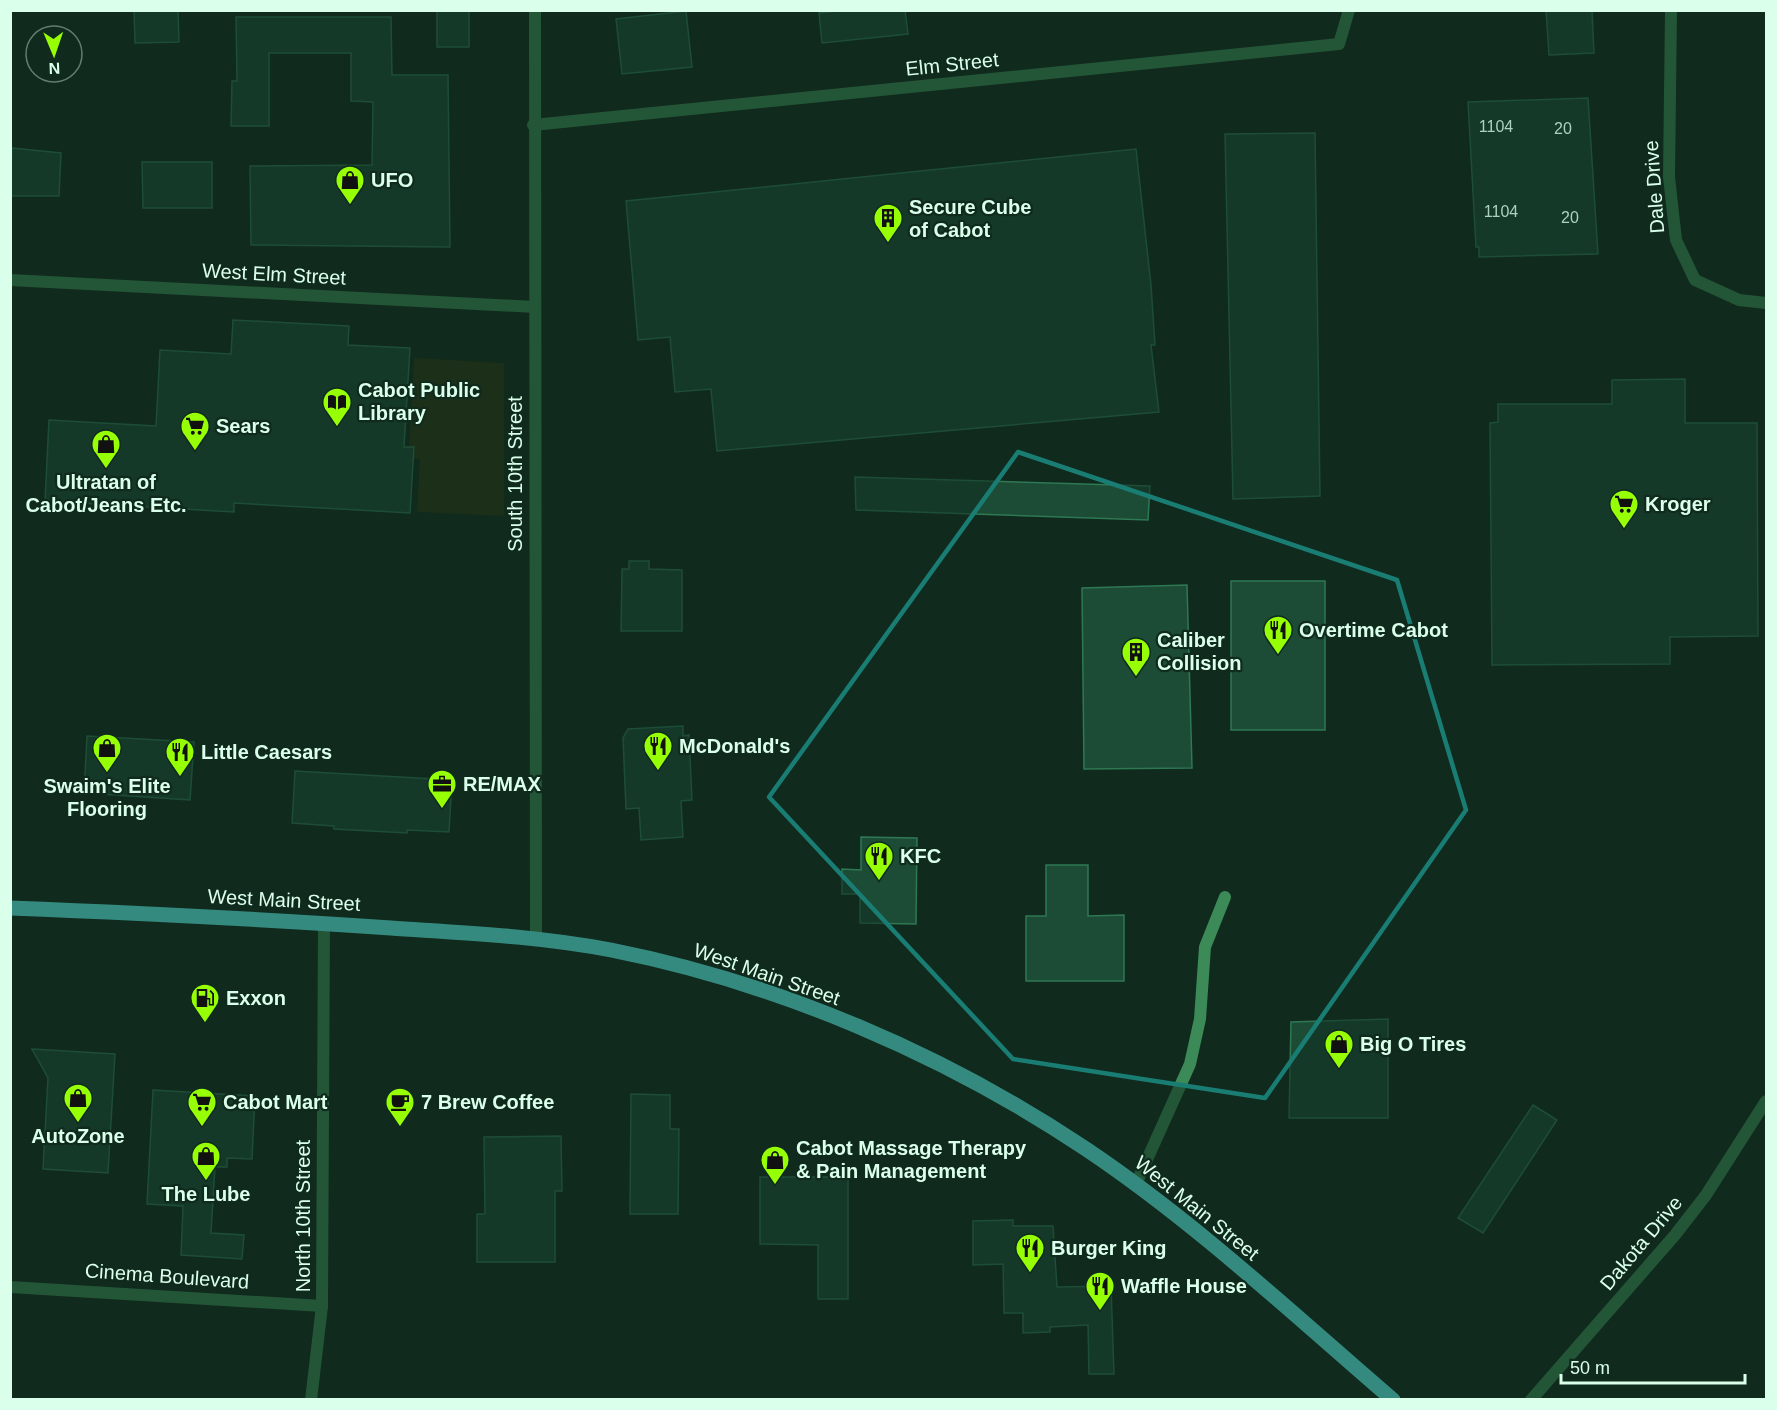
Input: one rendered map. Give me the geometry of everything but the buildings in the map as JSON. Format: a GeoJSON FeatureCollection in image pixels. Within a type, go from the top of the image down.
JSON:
{"type":"FeatureCollection","features":[{"type":"Feature","properties":{"kind":"main road","name":"West Main Street"},"geometry":{"type":"LineString","coordinates":[[10,908],[324,923],[536,938],[681,966],[748,986],[856,1027],[980,1086],[1084,1148],[1136,1184],[1240,1269],[1393,1400]]}},
{"type":"Feature","properties":{"kind":"street","name":"South 10th Street"},"geometry":{"type":"LineString","coordinates":[[535,10],[533,125],[536,938]]}},
{"type":"Feature","properties":{"kind":"street","name":"Elm Street"},"geometry":{"type":"LineString","coordinates":[[533,125],[1339,44],[1349,10]]}},
{"type":"Feature","properties":{"kind":"street","name":"Dale Drive"},"geometry":{"type":"LineString","coordinates":[[1671,10],[1669,177],[1676,240],[1695,280],[1738,300],[1767,303]]}},
{"type":"Feature","properties":{"kind":"street","name":"West Elm Street"},"geometry":{"type":"LineString","coordinates":[[10,280],[535,307]]}},
{"type":"Feature","properties":{"kind":"street"},"geometry":{"type":"LineString","coordinates":[[1136,1184],[1190,1064],[1200,1019],[1205,947],[1225,897]]}},
{"type":"Feature","properties":{"kind":"street","name":"North 10th Street"},"geometry":{"type":"LineString","coordinates":[[311,1400],[322,1306],[324,923]]}},
{"type":"Feature","properties":{"kind":"street","name":"Dakota Drive"},"geometry":{"type":"LineString","coordinates":[[1531,1400],[1682,1227],[1706,1195],[1767,1101]]}},
{"type":"Feature","properties":{"kind":"street","name":"Cinema Boulevard"},"geometry":{"type":"LineString","coordinates":[[10,1287],[322,1306]]}},
{"type":"Feature","properties":{"kind":"highlighted area"},"geometry":{"type":"Polygon","coordinates":[[[1018,452],[1397,580],[1466,810],[1265,1098],[1013,1059],[769,797],[1018,452]]]}},
{"type":"Feature","properties":{"kind":"green space"},"geometry":{"type":"Polygon","coordinates":[[[414,358],[504,363],[504,516],[417,512],[420,459],[413,458],[409,447],[414,358]]]}},
{"type":"Feature","properties":{"kind":"place","name":"UFO"},"geometry":{"type":"Point","coordinates":[350,206]}},
{"type":"Feature","properties":{"kind":"place","name":"Secure Cube of Cabot"},"geometry":{"type":"Point","coordinates":[888,244]}},
{"type":"Feature","properties":{"kind":"place","name":"Cabot Public Library"},"geometry":{"type":"Point","coordinates":[337,428]}},
{"type":"Feature","properties":{"kind":"place","name":"Sears"},"geometry":{"type":"Point","coordinates":[195,452]}},
{"type":"Feature","properties":{"kind":"place","name":"Ultratan of Cabot/Jeans Etc."},"geometry":{"type":"Point","coordinates":[106,470]}},
{"type":"Feature","properties":{"kind":"place","name":"Kroger"},"geometry":{"type":"Point","coordinates":[1624,530]}},
{"type":"Feature","properties":{"kind":"place","name":"Overtime Cabot"},"geometry":{"type":"Point","coordinates":[1278,656]}},
{"type":"Feature","properties":{"kind":"place","name":"Caliber Collision"},"geometry":{"type":"Point","coordinates":[1136,678]}},
{"type":"Feature","properties":{"kind":"place","name":"McDonald's"},"geometry":{"type":"Point","coordinates":[658,772]}},
{"type":"Feature","properties":{"kind":"place","name":"Swaim's Elite Flooring"},"geometry":{"type":"Point","coordinates":[107,774]}},
{"type":"Feature","properties":{"kind":"place","name":"Little Caesars"},"geometry":{"type":"Point","coordinates":[180,778]}},
{"type":"Feature","properties":{"kind":"place","name":"RE/MAX"},"geometry":{"type":"Point","coordinates":[442,810]}},
{"type":"Feature","properties":{"kind":"place","name":"KFC"},"geometry":{"type":"Point","coordinates":[879,882]}},
{"type":"Feature","properties":{"kind":"place","name":"Exxon"},"geometry":{"type":"Point","coordinates":[205,1024]}},
{"type":"Feature","properties":{"kind":"place","name":"Big O Tires"},"geometry":{"type":"Point","coordinates":[1339,1070]}},
{"type":"Feature","properties":{"kind":"place","name":"AutoZone"},"geometry":{"type":"Point","coordinates":[78,1124]}},
{"type":"Feature","properties":{"kind":"place","name":"Cabot Mart"},"geometry":{"type":"Point","coordinates":[202,1128]}},
{"type":"Feature","properties":{"kind":"place","name":"7 Brew Coffee"},"geometry":{"type":"Point","coordinates":[400,1128]}},
{"type":"Feature","properties":{"kind":"place","name":"The Lube"},"geometry":{"type":"Point","coordinates":[206,1182]}},
{"type":"Feature","properties":{"kind":"place","name":"Cabot Massage Therapy & Pain Management"},"geometry":{"type":"Point","coordinates":[775,1186]}},
{"type":"Feature","properties":{"kind":"place","name":"Burger King"},"geometry":{"type":"Point","coordinates":[1030,1274]}},
{"type":"Feature","properties":{"kind":"place","name":"Waffle House"},"geometry":{"type":"Point","coordinates":[1100,1312]}}]}
